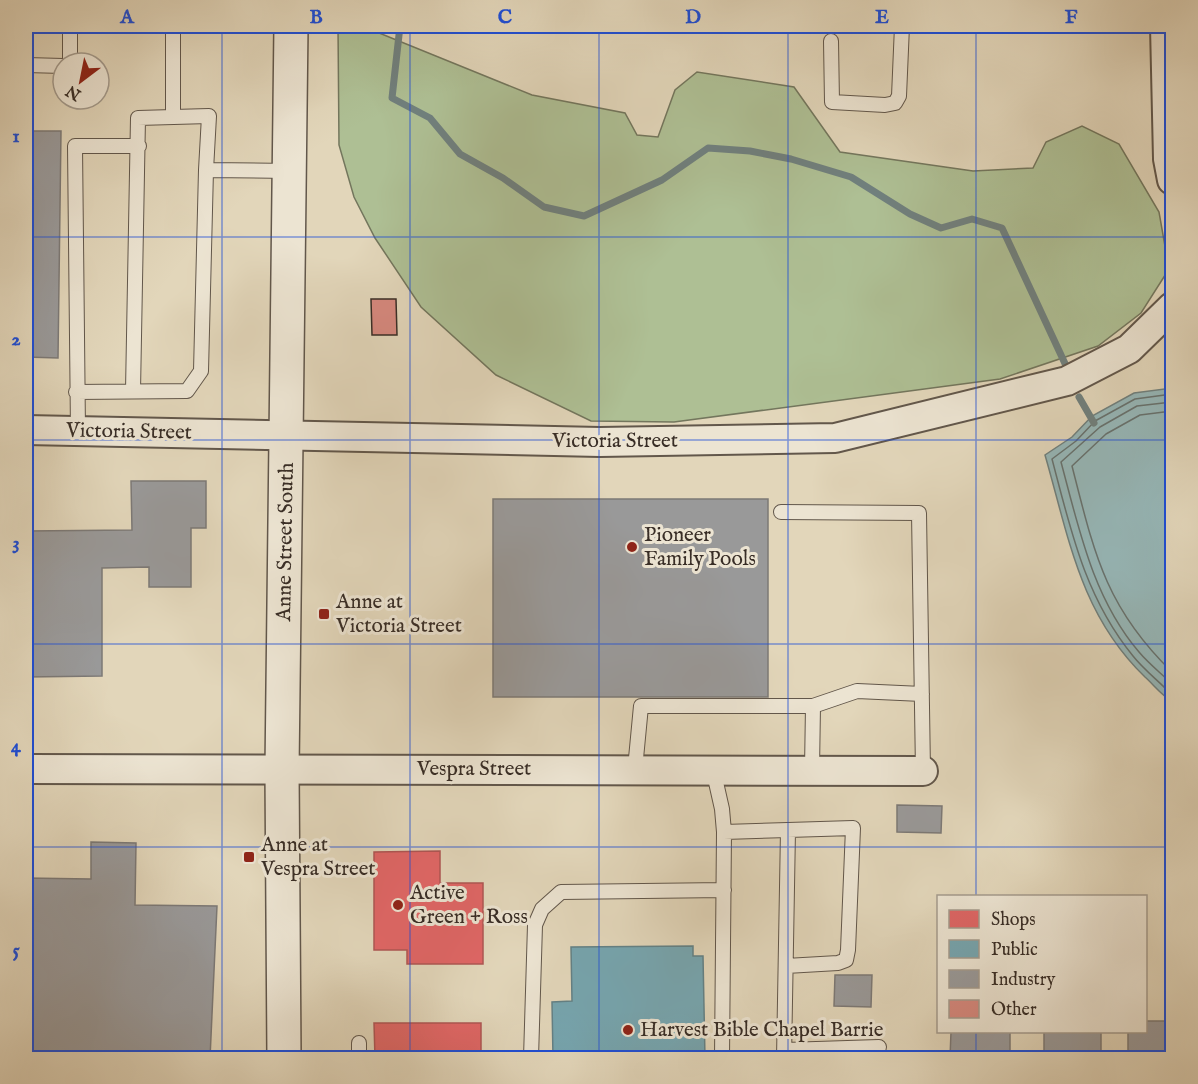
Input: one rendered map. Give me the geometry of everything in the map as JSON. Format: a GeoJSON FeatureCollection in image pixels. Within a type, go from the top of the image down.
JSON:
{"type":"FeatureCollection","features":[{"type":"Feature","properties":{"kind":"street","name":"Anne Street South"},"geometry":{"type":"LineString","coordinates":[[284,1059],[282,770],[288,435],[291,26]]}},
{"type":"Feature","properties":{"kind":"street"},"geometry":{"type":"LineString","coordinates":[[1165,26],[1168,159],[1173,180]]}},
{"type":"Feature","properties":{"kind":"street","name":"Victoria Street"},"geometry":{"type":"LineString","coordinates":[[26,430],[600,442],[835,438],[1066,381],[1129,350],[1173,307]]}},
{"type":"Feature","properties":{"kind":"street","name":"Vespra Street"},"geometry":{"type":"LineString","coordinates":[[26,769],[923,771]]}},
{"type":"Feature","properties":{"kind":"lane"},"geometry":{"type":"LineString","coordinates":[[70,26],[70,51]]}},
{"type":"Feature","properties":{"kind":"lane"},"geometry":{"type":"LineString","coordinates":[[173,26],[173,117]]}},
{"type":"Feature","properties":{"kind":"lane"},"geometry":{"type":"LineString","coordinates":[[831,41],[832,102],[885,105],[895,103],[899,96],[902,26]]}},
{"type":"Feature","properties":{"kind":"lane"},"geometry":{"type":"LineString","coordinates":[[26,65],[51,66]]}},
{"type":"Feature","properties":{"kind":"lane"},"geometry":{"type":"LineString","coordinates":[[76,392],[187,391],[201,371],[209,116],[138,118],[133,391]]}},
{"type":"Feature","properties":{"kind":"lane"},"geometry":{"type":"LineString","coordinates":[[78,431],[75,146],[139,146]]}},
{"type":"Feature","properties":{"kind":"lane"},"geometry":{"type":"LineString","coordinates":[[206,170],[290,171]]}},
{"type":"Feature","properties":{"kind":"lane"},"geometry":{"type":"LineString","coordinates":[[781,512],[919,513],[923,771]]}},
{"type":"Feature","properties":{"kind":"lane"},"geometry":{"type":"LineString","coordinates":[[635,769],[641,706],[813,706],[857,691],[922,694]]}},
{"type":"Feature","properties":{"kind":"lane"},"geometry":{"type":"LineString","coordinates":[[812,769],[813,706]]}},
{"type":"Feature","properties":{"kind":"lane"},"geometry":{"type":"LineString","coordinates":[[713,769],[722,809],[724,832],[722,1059]]}},
{"type":"Feature","properties":{"kind":"lane"},"geometry":{"type":"LineString","coordinates":[[724,832],[853,828],[846,960],[838,963],[786,966]]}},
{"type":"Feature","properties":{"kind":"lane"},"geometry":{"type":"LineString","coordinates":[[788,830],[784,1054],[879,1047]]}},
{"type":"Feature","properties":{"kind":"lane"},"geometry":{"type":"LineString","coordinates":[[531,1059],[534,925],[550,899],[561,892],[724,890]]}},
{"type":"Feature","properties":{"kind":"lane"},"geometry":{"type":"LineString","coordinates":[[359,1043],[359,1059]]}},
{"type":"Feature","properties":{"kind":"green space"},"geometry":{"type":"Polygon","coordinates":[[[338,26],[362,26],[532,95],[625,113],[637,135],[658,137],[675,90],[697,72],[794,87],[840,152],[973,171],[1033,168],[1046,142],[1082,126],[1119,144],[1159,212],[1169,269],[1141,313],[1098,346],[1000,379],[674,422],[591,421],[496,375],[421,307],[375,238],[354,197],[339,145],[338,26]]]}},
{"type":"Feature","properties":{"kind":"water"},"geometry":{"type":"Polygon","coordinates":[[[1172,388],[1172,701],[1158,690],[1123,653],[1091,601],[1070,545],[1045,455],[1072,437],[1092,416],[1134,393],[1172,388]]]}},
{"type":"Feature","properties":{"kind":"building: Shops"},"geometry":{"type":"Polygon","coordinates":[[[440,851],[440,883],[483,883],[483,964],[407,964],[407,950],[374,950],[374,852],[440,851]]]}},
{"type":"Feature","properties":{"kind":"building: Shops"},"geometry":{"type":"Polygon","coordinates":[[[374,1023],[481,1023],[481,1058],[375,1058],[374,1023]]]}},
{"type":"Feature","properties":{"kind":"building: Public","name":"Harvest Bible Chapel Barrie"},"geometry":{"type":"Polygon","coordinates":[[[693,946],[693,956],[703,956],[705,1058],[553,1058],[552,1002],[572,1001],[571,947],[693,946]]]}},
{"type":"Feature","properties":{"kind":"building: Industry"},"geometry":{"type":"Polygon","coordinates":[[[793,26],[896,26],[896,33],[793,32],[793,26]]]}},
{"type":"Feature","properties":{"kind":"building: Industry"},"geometry":{"type":"Polygon","coordinates":[[[26,131],[61,131],[58,358],[26,357],[26,131]]]}},
{"type":"Feature","properties":{"kind":"building: Industry"},"geometry":{"type":"Polygon","coordinates":[[[131,481],[206,481],[206,528],[191,528],[191,587],[149,587],[149,567],[102,568],[102,676],[26,677],[26,531],[132,530],[131,481]]]}},
{"type":"Feature","properties":{"kind":"building: Industry"},"geometry":{"type":"Polygon","coordinates":[[[493,499],[768,499],[768,697],[493,697],[493,499]]]}},
{"type":"Feature","properties":{"kind":"building: Industry"},"geometry":{"type":"Polygon","coordinates":[[[897,805],[942,806],[941,833],[897,832],[897,805]]]}},
{"type":"Feature","properties":{"kind":"building: Industry"},"geometry":{"type":"Polygon","coordinates":[[[91,842],[136,843],[135,905],[217,906],[210,1058],[26,1058],[26,878],[91,879],[91,842]]]}},
{"type":"Feature","properties":{"kind":"building: Industry"},"geometry":{"type":"Polygon","coordinates":[[[835,975],[872,975],[871,1007],[834,1006],[835,975]]]}},
{"type":"Feature","properties":{"kind":"building: Industry"},"geometry":{"type":"Polygon","coordinates":[[[1147,1021],[1172,1021],[1172,1058],[1128,1058],[1128,1033],[1147,1033],[1147,1021]]]}},
{"type":"Feature","properties":{"kind":"building: Industry"},"geometry":{"type":"Polygon","coordinates":[[[951,1033],[1010,1033],[1010,1058],[950,1058],[951,1033]]]}},
{"type":"Feature","properties":{"kind":"building: Industry"},"geometry":{"type":"Polygon","coordinates":[[[1044,1033],[1101,1033],[1101,1058],[1044,1058],[1044,1033]]]}},
{"type":"Feature","properties":{"kind":"building: Other"},"geometry":{"type":"Polygon","coordinates":[[[371,299],[396,299],[397,335],[372,335],[371,299]]]}},
{"type":"Feature","properties":{"kind":"waterway"},"geometry":{"type":"LineString","coordinates":[[400,26],[392,98],[430,118],[460,154],[503,178],[544,207],[584,216],[662,180],[708,148],[750,151],[791,159],[851,177],[910,214],[941,228],[972,219],[1002,228],[1068,370]]}},
{"type":"Feature","properties":{"kind":"waterway"},"geometry":{"type":"LineString","coordinates":[[1079,397],[1094,423]]}},
{"type":"Feature","properties":{"kind":"place","name":"Pioneer Family Pools"},"geometry":{"type":"Point","coordinates":[632,547]}},
{"type":"Feature","properties":{"kind":"place","name":"Anne at Victoria Street"},"geometry":{"type":"Point","coordinates":[324,614]}},
{"type":"Feature","properties":{"kind":"place","name":"Anne at Vespra Street"},"geometry":{"type":"Point","coordinates":[249,857]}},
{"type":"Feature","properties":{"kind":"place","name":"Active Green + Ross"},"geometry":{"type":"Point","coordinates":[398,905]}},
{"type":"Feature","properties":{"kind":"place","name":"Harvest Bible Chapel Barrie"},"geometry":{"type":"Point","coordinates":[628,1030]}}]}
